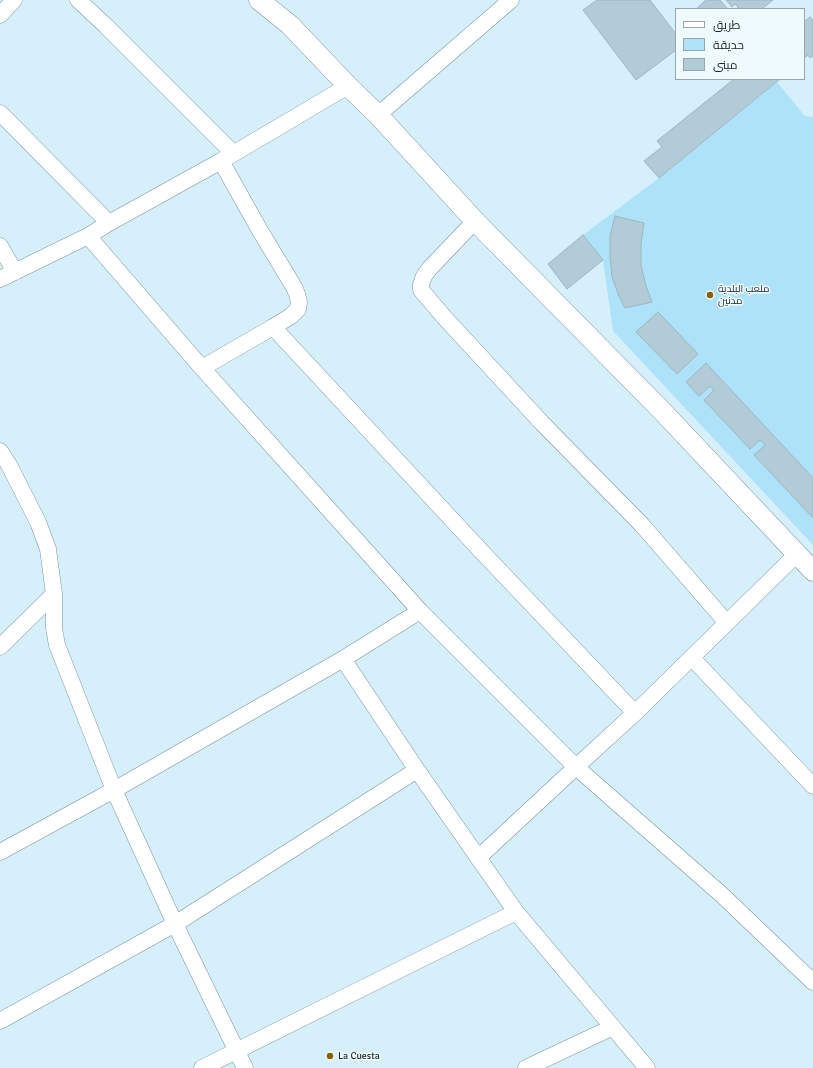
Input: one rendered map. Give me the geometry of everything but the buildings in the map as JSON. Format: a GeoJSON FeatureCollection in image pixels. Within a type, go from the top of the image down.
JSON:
{"type":"FeatureCollection","features":[{"type":"Feature","properties":{"kind":"street"},"geometry":{"type":"LineString","coordinates":[[0,15],[14,0]]}},
{"type":"Feature","properties":{"kind":"street"},"geometry":{"type":"LineString","coordinates":[[78,0],[105,25],[227,157],[259,229],[297,294],[299,302],[296,312],[202,368]]}},
{"type":"Feature","properties":{"kind":"street"},"geometry":{"type":"LineString","coordinates":[[259,0],[290,25],[378,115],[475,221],[664,413],[813,571]]}},
{"type":"Feature","properties":{"kind":"street"},"geometry":{"type":"LineString","coordinates":[[378,115],[511,0]]}},
{"type":"Feature","properties":{"kind":"street"},"geometry":{"type":"LineString","coordinates":[[0,279],[88,236],[108,223],[227,157],[348,86]]}},
{"type":"Feature","properties":{"kind":"street"},"geometry":{"type":"LineString","coordinates":[[0,113],[108,223]]}},
{"type":"Feature","properties":{"kind":"street"},"geometry":{"type":"LineString","coordinates":[[475,221],[430,268],[420,285],[421,290],[542,424],[642,525],[727,623]]}},
{"type":"Feature","properties":{"kind":"street"},"geometry":{"type":"LineString","coordinates":[[88,236],[202,368],[420,611],[576,767],[722,895],[813,982]]}},
{"type":"Feature","properties":{"kind":"street"},"geometry":{"type":"LineString","coordinates":[[0,246],[15,272]]}},
{"type":"Feature","properties":{"kind":"street"},"geometry":{"type":"LineString","coordinates":[[273,327],[635,713]]}},
{"type":"Feature","properties":{"kind":"street"},"geometry":{"type":"LineString","coordinates":[[0,451],[9,465],[38,522],[48,550],[54,594],[54,628],[57,646],[114,790],[175,924],[245,1068]]}},
{"type":"Feature","properties":{"kind":"street"},"geometry":{"type":"LineString","coordinates":[[478,858],[635,713],[797,554]]}},
{"type":"Feature","properties":{"kind":"street"},"geometry":{"type":"LineString","coordinates":[[0,647],[54,594]]}},
{"type":"Feature","properties":{"kind":"street"},"geometry":{"type":"LineString","coordinates":[[0,852],[114,790],[343,659],[420,611]]}},
{"type":"Feature","properties":{"kind":"street"},"geometry":{"type":"LineString","coordinates":[[692,658],[813,786]]}},
{"type":"Feature","properties":{"kind":"street"},"geometry":{"type":"LineString","coordinates":[[343,659],[417,770],[516,912],[647,1068]]}},
{"type":"Feature","properties":{"kind":"street"},"geometry":{"type":"LineString","coordinates":[[0,1022],[175,924],[417,770]]}},
{"type":"Feature","properties":{"kind":"street"},"geometry":{"type":"LineString","coordinates":[[202,1068],[516,912]]}},
{"type":"Feature","properties":{"kind":"street"},"geometry":{"type":"LineString","coordinates":[[526,1068],[612,1028]]}},
{"type":"Feature","properties":{"kind":"green space","name":"ملعب البلدية مدنين"},"geometry":{"type":"Polygon","coordinates":[[[777,82],[805,116],[813,117],[813,545],[613,331],[603,260],[583,235],[659,178],[777,82]]]}},
{"type":"Feature","properties":{"kind":"place","name":"ملعب البلدية مدنين"},"geometry":{"type":"Point","coordinates":[710,295]}},
{"type":"Feature","properties":{"kind":"place","name":"La Cuesta"},"geometry":{"type":"Point","coordinates":[330,1056]}}]}
